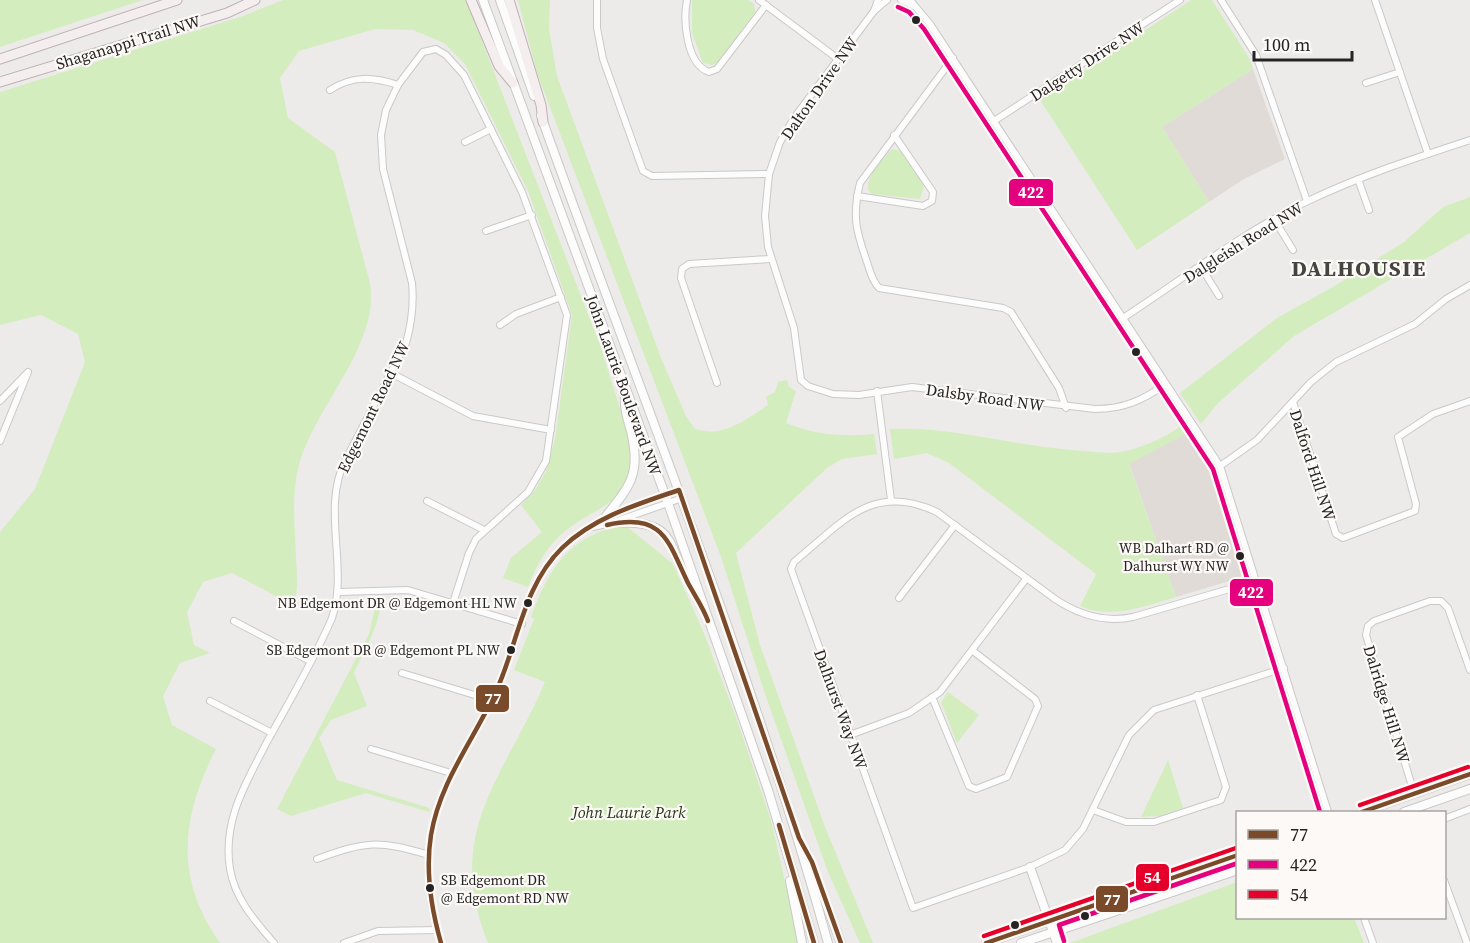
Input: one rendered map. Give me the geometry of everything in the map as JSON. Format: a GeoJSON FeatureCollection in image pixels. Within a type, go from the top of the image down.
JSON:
{"type":"FeatureCollection","features":[{"type":"Feature","properties":{"kind":"main road","name":"Shaganappi Trail NW"},"geometry":{"type":"LineString","coordinates":[[0,58],[177,0]]}},
{"type":"Feature","properties":{"kind":"main road","name":"Shaganappi Trail NW"},"geometry":{"type":"LineString","coordinates":[[0,82],[227,13],[255,0]]}},
{"type":"Feature","properties":{"kind":"main road"},"geometry":{"type":"LineString","coordinates":[[471,0],[499,66],[513,84]]}},
{"type":"Feature","properties":{"kind":"main road","name":"John Laurie Boulevard NW"},"geometry":{"type":"LineString","coordinates":[[483,0],[667,499],[768,790],[814,943]]}},
{"type":"Feature","properties":{"kind":"main road","name":"John Laurie Boulevard NW"},"geometry":{"type":"LineString","coordinates":[[500,0],[680,494],[799,838],[828,943]]}},
{"type":"Feature","properties":{"kind":"main road"},"geometry":{"type":"LineString","coordinates":[[509,0],[541,105],[543,122]]}},
{"type":"Feature","properties":{"kind":"main road"},"geometry":{"type":"LineString","coordinates":[[626,390],[624,405],[634,446],[635,473],[628,489],[608,520],[643,523],[666,536],[676,550],[689,583],[700,598]]}},
{"type":"Feature","properties":{"kind":"main road"},"geometry":{"type":"LineString","coordinates":[[1367,811],[1470,774]]}},
{"type":"Feature","properties":{"kind":"main road"},"geometry":{"type":"LineString","coordinates":[[1410,811],[1470,789]]}},
{"type":"Feature","properties":{"kind":"main road"},"geometry":{"type":"LineString","coordinates":[[768,790],[768,801],[783,853],[802,943]]}},
{"type":"Feature","properties":{"kind":"main road"},"geometry":{"type":"LineString","coordinates":[[799,838],[812,862],[840,943]]}},
{"type":"Feature","properties":{"kind":"main road"},"geometry":{"type":"LineString","coordinates":[[986,943],[1236,856]]}},
{"type":"Feature","properties":{"kind":"main road"},"geometry":{"type":"LineString","coordinates":[[1030,867],[1057,943]]}},
{"type":"Feature","properties":{"kind":"main road"},"geometry":{"type":"LineString","coordinates":[[1020,943],[1236,871]]}},
{"type":"Feature","properties":{"kind":"street"},"geometry":{"type":"LineString","coordinates":[[597,0],[597,28],[603,59],[643,171],[652,176],[769,174]]}},
{"type":"Feature","properties":{"kind":"street"},"geometry":{"type":"LineString","coordinates":[[687,0],[685,17],[691,47],[699,65],[709,72],[717,69],[766,5]]}},
{"type":"Feature","properties":{"kind":"street"},"geometry":{"type":"LineString","coordinates":[[759,0],[838,59]]}},
{"type":"Feature","properties":{"kind":"street","name":"Dalton Drive NW"},"geometry":{"type":"LineString","coordinates":[[801,380],[794,328],[770,259],[765,216],[769,174],[786,130],[874,10],[878,0]]}},
{"type":"Feature","properties":{"kind":"street","name":"Dalton Drive NW"},"geometry":{"type":"LineString","coordinates":[[874,10],[887,0]]}},
{"type":"Feature","properties":{"kind":"street"},"geometry":{"type":"LineString","coordinates":[[901,0],[915,6]]}},
{"type":"Feature","properties":{"kind":"street"},"geometry":{"type":"LineString","coordinates":[[910,0],[953,58],[1220,466],[1327,811]]}},
{"type":"Feature","properties":{"kind":"street","name":"Dalgetty Drive NW"},"geometry":{"type":"LineString","coordinates":[[994,121],[1180,0]]}},
{"type":"Feature","properties":{"kind":"street"},"geometry":{"type":"LineString","coordinates":[[1221,0],[1256,55],[1307,201]]}},
{"type":"Feature","properties":{"kind":"street"},"geometry":{"type":"LineString","coordinates":[[1375,0],[1428,154]]}},
{"type":"Feature","properties":{"kind":"street","name":"Edgemont Road NW"},"geometry":{"type":"LineString","coordinates":[[274,943],[240,898],[230,869],[229,829],[237,802],[332,618],[339,592],[338,480],[345,461],[406,343],[414,299],[381,157],[383,120],[398,85],[423,52],[432,49],[439,50],[464,75],[491,129],[531,215],[561,297],[567,322],[546,461],[535,483],[523,497],[484,530],[469,553],[453,603]]}},
{"type":"Feature","properties":{"kind":"street"},"geometry":{"type":"LineString","coordinates":[[953,58],[865,174],[857,196],[856,230],[877,286],[885,290],[1006,309],[1012,313],[1059,388],[1066,408]]}},
{"type":"Feature","properties":{"kind":"street"},"geometry":{"type":"LineString","coordinates":[[1366,83],[1400,72]]}},
{"type":"Feature","properties":{"kind":"street"},"geometry":{"type":"LineString","coordinates":[[330,90],[345,81],[362,78],[398,85]]}},
{"type":"Feature","properties":{"kind":"street"},"geometry":{"type":"LineString","coordinates":[[465,142],[491,129]]}},
{"type":"Feature","properties":{"kind":"street"},"geometry":{"type":"LineString","coordinates":[[857,196],[924,206],[932,201],[933,192],[894,135]]}},
{"type":"Feature","properties":{"kind":"street","name":"Dalgleish Road NW"},"geometry":{"type":"LineString","coordinates":[[1123,318],[1274,219],[1307,201],[1358,179],[1470,140]]}},
{"type":"Feature","properties":{"kind":"street"},"geometry":{"type":"LineString","coordinates":[[1358,179],[1369,210]]}},
{"type":"Feature","properties":{"kind":"street"},"geometry":{"type":"LineString","coordinates":[[486,231],[531,215]]}},
{"type":"Feature","properties":{"kind":"street"},"geometry":{"type":"LineString","coordinates":[[1274,219],[1293,250]]}},
{"type":"Feature","properties":{"kind":"street"},"geometry":{"type":"LineString","coordinates":[[717,383],[681,278],[682,269],[689,264],[770,259]]}},
{"type":"Feature","properties":{"kind":"street"},"geometry":{"type":"LineString","coordinates":[[1201,267],[1219,296]]}},
{"type":"Feature","properties":{"kind":"street"},"geometry":{"type":"LineString","coordinates":[[1220,466],[1257,440],[1311,382],[1336,362],[1414,324],[1446,299],[1470,285]]}},
{"type":"Feature","properties":{"kind":"street"},"geometry":{"type":"LineString","coordinates":[[500,326],[516,314],[561,297]]}},
{"type":"Feature","properties":{"kind":"street"},"geometry":{"type":"LineString","coordinates":[[0,401],[28,372],[0,441]]}},
{"type":"Feature","properties":{"kind":"street"},"geometry":{"type":"LineString","coordinates":[[391,373],[473,417],[551,430]]}},
{"type":"Feature","properties":{"kind":"street","name":"Dalsby Road NW"},"geometry":{"type":"LineString","coordinates":[[801,380],[808,386],[833,394],[877,392],[912,387],[932,388],[1066,408],[1095,410],[1126,407],[1167,384]]}},
{"type":"Feature","properties":{"kind":"street"},"geometry":{"type":"LineString","coordinates":[[877,392],[891,500],[929,508],[1068,608],[1094,617],[1112,620],[1140,615],[1257,580]]}},
{"type":"Feature","properties":{"kind":"street","name":"Dalford Hill NW"},"geometry":{"type":"LineString","coordinates":[[1293,402],[1336,534],[1343,538],[1414,511],[1416,504],[1398,437],[1433,414],[1470,401]]}},
{"type":"Feature","properties":{"kind":"street"},"geometry":{"type":"LineString","coordinates":[[441,943],[429,886],[429,855],[438,805],[451,773],[491,700],[549,564],[561,549],[588,528],[680,494]]}},
{"type":"Feature","properties":{"kind":"street","name":"Dalhurst Way NW"},"geometry":{"type":"LineString","coordinates":[[891,500],[846,517],[794,562],[791,569],[913,908],[1030,867],[1054,857],[1071,845],[1093,810],[1134,728],[1161,706],[1284,668]]}},
{"type":"Feature","properties":{"kind":"street"},"geometry":{"type":"LineString","coordinates":[[427,501],[484,530]]}},
{"type":"Feature","properties":{"kind":"street"},"geometry":{"type":"LineString","coordinates":[[899,598],[955,525]]}},
{"type":"Feature","properties":{"kind":"street"},"geometry":{"type":"LineString","coordinates":[[850,735],[909,713],[932,698],[951,680],[1026,579]]}},
{"type":"Feature","properties":{"kind":"street"},"geometry":{"type":"LineString","coordinates":[[339,592],[408,590],[522,624]]}},
{"type":"Feature","properties":{"kind":"street","name":"Dalridge Hill NW"},"geometry":{"type":"LineString","coordinates":[[1414,793],[1366,635],[1368,626],[1374,621],[1430,601],[1441,601],[1448,608],[1470,670]]}},
{"type":"Feature","properties":{"kind":"street"},"geometry":{"type":"LineString","coordinates":[[234,621],[310,661]]}},
{"type":"Feature","properties":{"kind":"street"},"geometry":{"type":"LineString","coordinates":[[932,698],[969,786],[976,789],[1007,777],[1038,706],[1035,699],[973,651]]}},
{"type":"Feature","properties":{"kind":"street"},"geometry":{"type":"LineString","coordinates":[[402,673],[491,700]]}},
{"type":"Feature","properties":{"kind":"street"},"geometry":{"type":"LineString","coordinates":[[1093,810],[1126,822],[1154,822],[1221,800],[1226,787],[1197,694]]}},
{"type":"Feature","properties":{"kind":"street"},"geometry":{"type":"LineString","coordinates":[[210,701],[272,733]]}},
{"type":"Feature","properties":{"kind":"street"},"geometry":{"type":"LineString","coordinates":[[371,749],[451,773]]}},
{"type":"Feature","properties":{"kind":"street"},"geometry":{"type":"LineString","coordinates":[[1446,818],[1470,809]]}},
{"type":"Feature","properties":{"kind":"street"},"geometry":{"type":"LineString","coordinates":[[317,859],[361,844],[375,843],[388,843],[429,855]]}},
{"type":"Feature","properties":{"kind":"street"},"geometry":{"type":"LineString","coordinates":[[1446,885],[1467,943]]}},
{"type":"Feature","properties":{"kind":"street"},"geometry":{"type":"LineString","coordinates":[[1364,919],[1373,943]]}},
{"type":"Feature","properties":{"kind":"street"},"geometry":{"type":"LineString","coordinates":[[344,943],[378,931],[437,930]]}},
{"type":"Feature","properties":{"kind":"shaded area"},"geometry":{"type":"Polygon","coordinates":[[[1253,69],[1285,159],[1244,179],[1209,202],[1162,127],[1253,69]]]}},
{"type":"Feature","properties":{"kind":"shaded area"},"geometry":{"type":"Polygon","coordinates":[[[1189,432],[1217,478],[1245,570],[1240,578],[1176,597],[1129,463],[1189,432]]]}},
{"type":"Feature","properties":{"kind":"green space"},"geometry":{"type":"Polygon","coordinates":[[[0,0],[143,0],[0,47],[0,0]]]}},
{"type":"Feature","properties":{"kind":"green space"},"geometry":{"type":"Polygon","coordinates":[[[283,0],[466,0],[600,345],[631,443],[628,479],[614,499],[564,532],[552,544],[542,557],[528,587],[503,578],[511,558],[542,532],[521,505],[535,490],[546,471],[555,439],[572,315],[528,191],[465,64],[444,43],[413,30],[375,29],[299,51],[280,78],[288,118],[335,152],[370,283],[371,305],[358,349],[311,434],[298,468],[294,507],[297,582],[293,605],[232,573],[203,582],[187,612],[194,645],[210,653],[180,663],[163,696],[172,725],[216,749],[195,799],[188,847],[189,871],[195,895],[205,919],[220,943],[0,943],[0,532],[35,489],[85,362],[78,334],[41,315],[0,325],[0,92],[243,16],[283,0]]]}},
{"type":"Feature","properties":{"kind":"green space"},"geometry":{"type":"Polygon","coordinates":[[[518,0],[550,0],[549,29],[557,76],[661,358],[686,416],[695,429],[715,431],[742,422],[768,405],[766,397],[775,392],[778,382],[787,380],[789,387],[796,391],[786,423],[829,434],[874,434],[877,454],[842,459],[827,468],[736,553],[760,645],[825,827],[873,943],[860,943],[828,872],[765,694],[721,557],[537,73],[518,0]]]}},
{"type":"Feature","properties":{"kind":"green space"},"geometry":{"type":"Polygon","coordinates":[[[692,0],[748,0],[754,4],[755,12],[717,63],[712,65],[703,63],[692,33],[692,0]]]}},
{"type":"Feature","properties":{"kind":"green space"},"geometry":{"type":"Polygon","coordinates":[[[1191,0],[1212,0],[1249,58],[1253,69],[1162,127],[1209,202],[1137,250],[1040,100],[1191,0]]]}},
{"type":"Feature","properties":{"kind":"green space"},"geometry":{"type":"Polygon","coordinates":[[[892,149],[901,151],[924,186],[920,199],[872,194],[868,190],[872,174],[892,149]]]}},
{"type":"Feature","properties":{"kind":"green space"},"geometry":{"type":"Polygon","coordinates":[[[1470,197],[1470,233],[1294,336],[1218,403],[1201,424],[1180,393],[1277,318],[1331,288],[1404,242],[1443,207],[1470,197]]]}},
{"type":"Feature","properties":{"kind":"green space"},"geometry":{"type":"Polygon","coordinates":[[[1184,424],[1189,432],[1129,464],[1176,597],[1116,612],[1092,610],[1080,606],[1096,574],[949,463],[927,453],[894,459],[890,429],[935,430],[1048,448],[1113,453],[1149,443],[1184,424]]]}},
{"type":"Feature","properties":{"kind":"green space","name":"John Laurie Park"},"geometry":{"type":"Polygon","coordinates":[[[625,525],[673,564],[703,631],[736,717],[771,820],[799,943],[488,943],[476,904],[472,869],[475,837],[484,807],[497,778],[545,682],[514,670],[534,619],[531,617],[545,584],[564,556],[590,536],[625,525]]]}},
{"type":"Feature","properties":{"kind":"green space"},"geometry":{"type":"Polygon","coordinates":[[[378,595],[381,595],[381,605],[376,625],[354,673],[367,706],[331,720],[319,738],[337,780],[426,807],[430,809],[429,812],[366,793],[291,816],[277,809],[369,634],[378,595]]]}},
{"type":"Feature","properties":{"kind":"green space"},"geometry":{"type":"Polygon","coordinates":[[[948,692],[979,715],[957,743],[941,702],[948,692]]]}},
{"type":"Feature","properties":{"kind":"green space"},"geometry":{"type":"Polygon","coordinates":[[[1168,760],[1183,808],[1160,816],[1141,817],[1168,760]]]}},
{"type":"Feature","properties":{"kind":"green space"},"geometry":{"type":"Polygon","coordinates":[[[1236,882],[1236,919],[1354,919],[1364,943],[1070,943],[1236,882]]]}},
{"type":"Feature","properties":{"kind":"transit line","name":"422"},"geometry":{"type":"LineString","coordinates":[[898,7],[909,12],[924,29],[1213,469],[1320,811]]}},
{"type":"Feature","properties":{"kind":"transit line","name":"77"},"geometry":{"type":"LineString","coordinates":[[441,943],[434,917],[429,876],[429,849],[436,815],[450,777],[498,687],[530,596],[549,563],[575,537],[617,513],[679,490],[799,838],[812,862],[841,943]]}},
{"type":"Feature","properties":{"kind":"transit line","name":"77"},"geometry":{"type":"LineString","coordinates":[[607,525],[626,522],[641,523],[661,534],[669,543],[708,621]]}},
{"type":"Feature","properties":{"kind":"transit line","name":"54"},"geometry":{"type":"LineString","coordinates":[[1360,805],[1468,767]]}},
{"type":"Feature","properties":{"kind":"transit line","name":"77"},"geometry":{"type":"LineString","coordinates":[[1365,811],[1470,774]]}},
{"type":"Feature","properties":{"kind":"transit line","name":"77"},"geometry":{"type":"LineString","coordinates":[[779,825],[814,943]]}},
{"type":"Feature","properties":{"kind":"transit line","name":"54"},"geometry":{"type":"LineString","coordinates":[[984,936],[1236,848]]}},
{"type":"Feature","properties":{"kind":"transit line","name":"77"},"geometry":{"type":"LineString","coordinates":[[986,943],[1236,856]]}},
{"type":"Feature","properties":{"kind":"transit line","name":"422"},"geometry":{"type":"LineString","coordinates":[[1064,941],[1059,925],[1236,864]]}},
{"type":"Feature","properties":{"kind":"place","name":"WB Dalhart RD @ Dalhurst WY NW"},"geometry":{"type":"Point","coordinates":[1240,556]}},
{"type":"Feature","properties":{"kind":"place","name":"NB Edgemont DR @ Edgemont HL NW"},"geometry":{"type":"Point","coordinates":[528,603]}},
{"type":"Feature","properties":{"kind":"place","name":"SB Edgemont DR @ Edgemont PL NW"},"geometry":{"type":"Point","coordinates":[511,650]}},
{"type":"Feature","properties":{"kind":"place","name":"SB Edgemont DR @ Edgemont RD NW"},"geometry":{"type":"Point","coordinates":[430,888]}},
{"type":"Feature","properties":{"kind":"district","name":"DALHOUSIE"},"geometry":{"type":"Point","coordinates":[1359,268]}}]}
